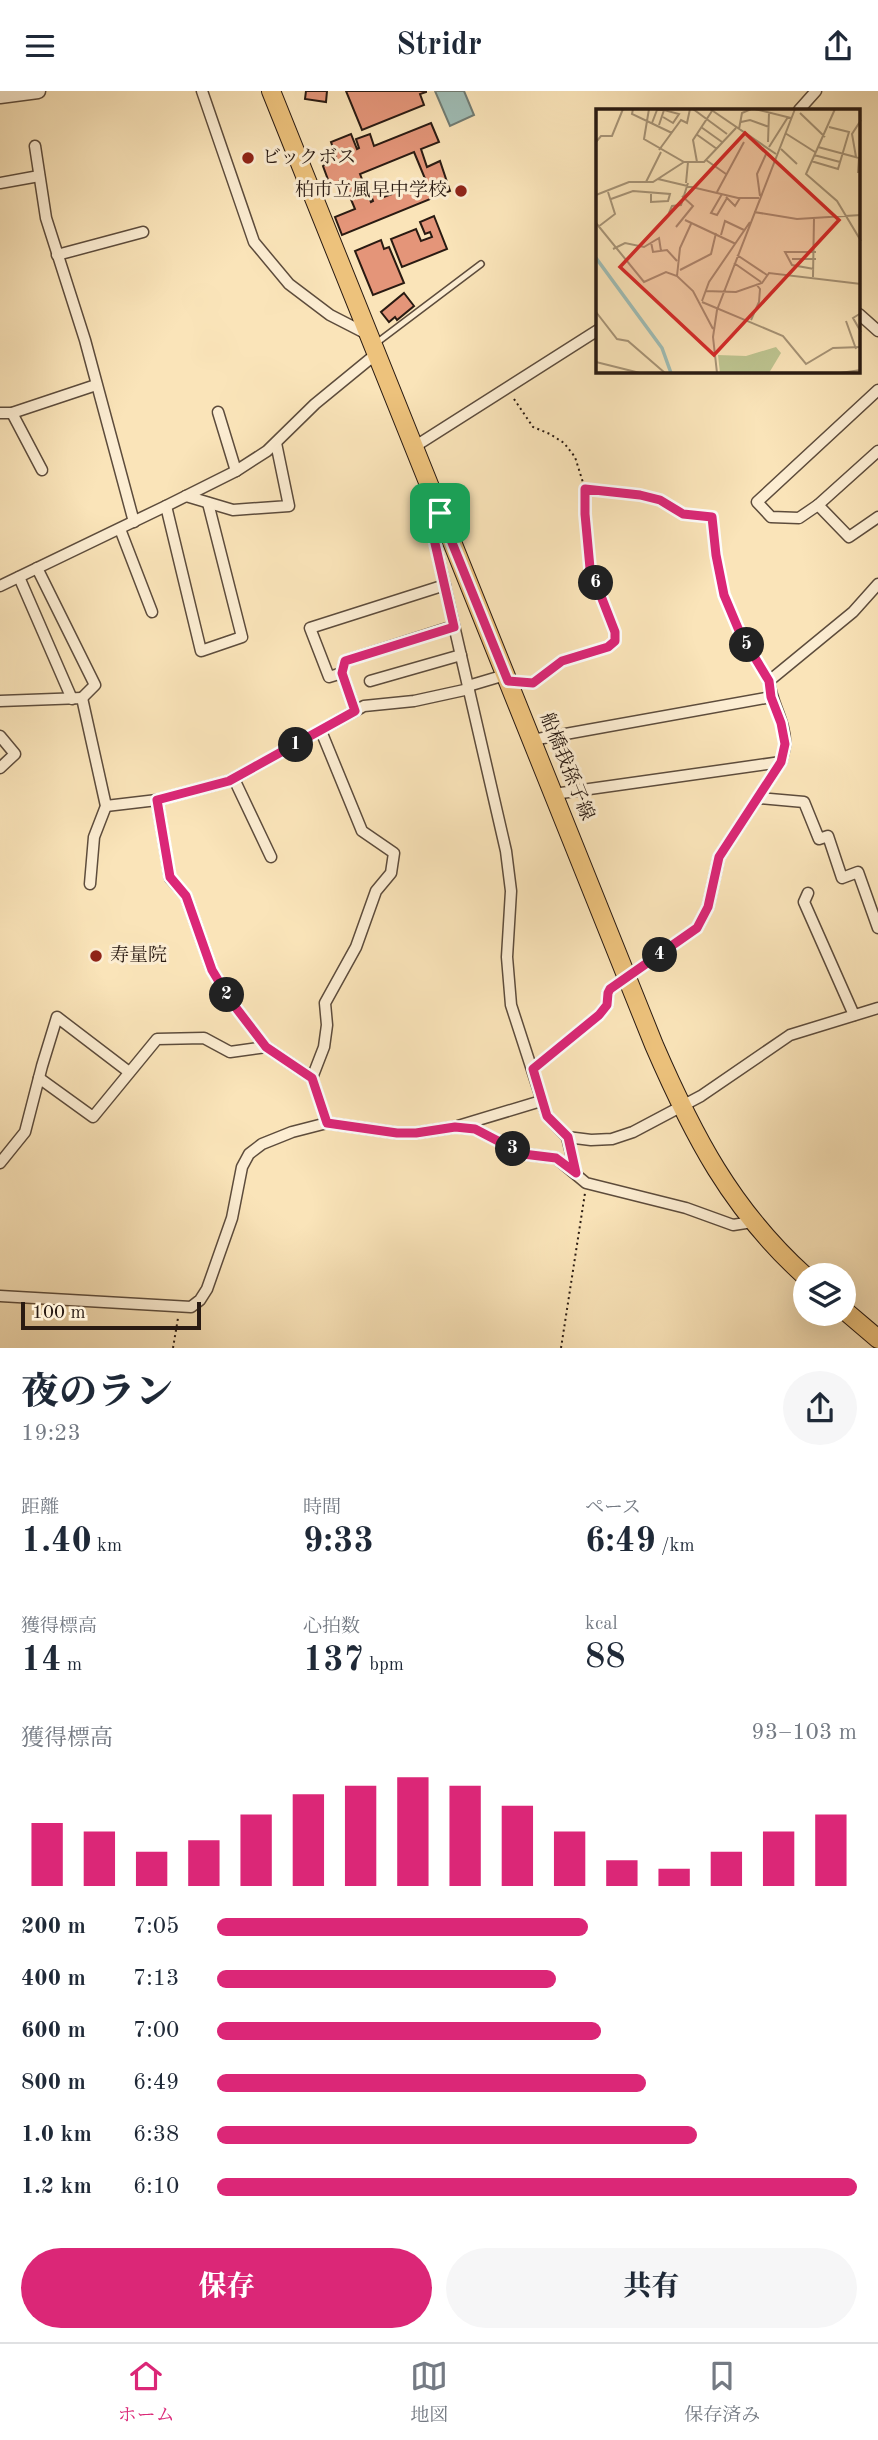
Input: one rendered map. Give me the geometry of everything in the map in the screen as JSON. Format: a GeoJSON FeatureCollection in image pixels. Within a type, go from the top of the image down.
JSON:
{"type":"FeatureCollection","features":[{"type":"Feature","properties":{"kind":"main road","name":"船橋我孫子線"},"geometry":{"type":"LineString","coordinates":[[271,91],[681,1108],[718,1174],[752,1222],[793,1264]]}},
{"type":"Feature","properties":{"kind":"main road"},"geometry":{"type":"LineString","coordinates":[[856,1320],[878,1339]]}},
{"type":"Feature","properties":{"kind":"street"},"geometry":{"type":"LineString","coordinates":[[0,96],[38,91]]}},
{"type":"Feature","properties":{"kind":"street"},"geometry":{"type":"LineString","coordinates":[[0,586],[236,471],[276,443],[372,345],[289,284],[254,242],[202,91]]}},
{"type":"Feature","properties":{"kind":"street"},"geometry":{"type":"LineString","coordinates":[[800,109],[816,91]]}},
{"type":"Feature","properties":{"kind":"street"},"geometry":{"type":"LineString","coordinates":[[34,146],[46,218],[134,523]]}},
{"type":"Feature","properties":{"kind":"street"},"geometry":{"type":"LineString","coordinates":[[0,183],[39,176]]}},
{"type":"Feature","properties":{"kind":"street"},"geometry":{"type":"LineString","coordinates":[[57,255],[143,232]]}},
{"type":"Feature","properties":{"kind":"street"},"geometry":{"type":"LineString","coordinates":[[860,315],[878,331]]}},
{"type":"Feature","properties":{"kind":"street"},"geometry":{"type":"LineString","coordinates":[[414,447],[596,331]]}},
{"type":"Feature","properties":{"kind":"street"},"geometry":{"type":"LineString","coordinates":[[42,470],[6,413],[96,385]]}},
{"type":"Feature","properties":{"kind":"street"},"geometry":{"type":"LineString","coordinates":[[878,390],[757,502],[771,517],[799,518],[818,505],[878,451]]}},
{"type":"Feature","properties":{"kind":"street"},"geometry":{"type":"LineString","coordinates":[[218,412],[236,471]]}},
{"type":"Feature","properties":{"kind":"street"},"geometry":{"type":"LineString","coordinates":[[186,496],[233,510],[289,506],[276,443]]}},
{"type":"Feature","properties":{"kind":"street"},"geometry":{"type":"LineString","coordinates":[[166,506],[201,651],[242,637],[208,503]]}},
{"type":"Feature","properties":{"kind":"street"},"geometry":{"type":"LineString","coordinates":[[818,505],[849,537],[878,517]]}},
{"type":"Feature","properties":{"kind":"street"},"geometry":{"type":"LineString","coordinates":[[440,513],[429,517],[506,851],[511,891],[507,957],[511,1005],[541,1101],[547,1116],[568,1137],[576,1173]]}},
{"type":"Feature","properties":{"kind":"street"},"geometry":{"type":"LineString","coordinates":[[120,529],[152,613]]}},
{"type":"Feature","properties":{"kind":"street"},"geometry":{"type":"LineString","coordinates":[[0,701],[77,698],[95,685],[37,568]]}},
{"type":"Feature","properties":{"kind":"street"},"geometry":{"type":"LineString","coordinates":[[19,577],[77,698],[106,806],[94,837],[90,884]]}},
{"type":"Feature","properties":{"kind":"street"},"geometry":{"type":"LineString","coordinates":[[533,1069],[599,1015],[607,1005],[610,989],[697,928],[708,907],[719,857],[781,762],[785,744],[769,681],[853,612],[878,584]]}},
{"type":"Feature","properties":{"kind":"street"},"geometry":{"type":"LineString","coordinates":[[342,673],[329,677],[310,628],[445,585]]}},
{"type":"Feature","properties":{"kind":"street"},"geometry":{"type":"LineString","coordinates":[[355,711],[342,673],[345,661],[454,627]]}},
{"type":"Feature","properties":{"kind":"street"},"geometry":{"type":"LineString","coordinates":[[370,681],[461,655]]}},
{"type":"Feature","properties":{"kind":"street"},"geometry":{"type":"LineString","coordinates":[[106,806],[157,800],[234,779],[364,706],[414,701],[507,678]]}},
{"type":"Feature","properties":{"kind":"street"},"geometry":{"type":"LineString","coordinates":[[532,740],[771,697]]}},
{"type":"Feature","properties":{"kind":"street"},"geometry":{"type":"LineString","coordinates":[[312,1078],[324,1047],[327,1025],[325,1003],[356,947],[376,891],[391,873],[394,853],[362,831],[321,730]]}},
{"type":"Feature","properties":{"kind":"street"},"geometry":{"type":"LineString","coordinates":[[0,736],[15,754],[0,768]]}},
{"type":"Feature","properties":{"kind":"street"},"geometry":{"type":"LineString","coordinates":[[554,795],[781,762]]}},
{"type":"Feature","properties":{"kind":"street"},"geometry":{"type":"LineString","coordinates":[[234,779],[271,857]]}},
{"type":"Feature","properties":{"kind":"street"},"geometry":{"type":"LineString","coordinates":[[758,798],[804,802],[819,839],[828,836],[842,878],[858,872],[878,928]]}},
{"type":"Feature","properties":{"kind":"street"},"geometry":{"type":"LineString","coordinates":[[157,800],[170,877],[186,896],[212,970],[230,1000],[266,1047],[312,1078],[327,1123]]}},
{"type":"Feature","properties":{"kind":"street"},"geometry":{"type":"LineString","coordinates":[[808,893],[804,902],[854,1015]]}},
{"type":"Feature","properties":{"kind":"street"},"geometry":{"type":"LineString","coordinates":[[568,1137],[612,1139],[633,1132],[681,1108],[790,1035],[878,1008]]}},
{"type":"Feature","properties":{"kind":"street"},"geometry":{"type":"LineString","coordinates":[[0,1163],[25,1132],[57,1017],[129,1072]]}},
{"type":"Feature","properties":{"kind":"street"},"geometry":{"type":"LineString","coordinates":[[39,1078],[93,1117],[158,1039],[204,1038],[230,1052],[266,1047]]}},
{"type":"Feature","properties":{"kind":"street"},"geometry":{"type":"LineString","coordinates":[[0,1296],[191,1307],[207,1289],[232,1218],[242,1167],[249,1154],[262,1144],[292,1132],[327,1123],[397,1133],[455,1127],[541,1101]]}},
{"type":"Feature","properties":{"kind":"street"},"geometry":{"type":"LineString","coordinates":[[455,1127],[475,1129],[523,1154],[556,1158],[586,1183],[686,1208],[733,1225],[752,1222]]}},
{"type":"Feature","properties":{"kind":"lane"},"geometry":{"type":"LineString","coordinates":[[372,345],[481,264]]}},
{"type":"Feature","properties":{"kind":"path"},"geometry":{"type":"LineString","coordinates":[[507,389],[533,427],[564,443],[575,457],[585,489],[588,557],[595,582],[610,616],[615,641],[608,647],[562,661],[533,683],[507,678]]}},
{"type":"Feature","properties":{"kind":"path"},"geometry":{"type":"LineString","coordinates":[[585,489],[640,495],[660,500],[683,514],[712,517],[724,595],[740,633],[769,681]]}},
{"type":"Feature","properties":{"kind":"path"},"geometry":{"type":"LineString","coordinates":[[561,1348],[586,1183]]}},
{"type":"Feature","properties":{"kind":"path"},"geometry":{"type":"LineString","coordinates":[[173,1348],[180,1308]]}},
{"type":"Feature","properties":{"kind":"water"},"geometry":{"type":"Polygon","coordinates":[[[435,91],[464,91],[474,115],[450,126],[435,91]]]}},
{"type":"Feature","properties":{"kind":"building"},"geometry":{"type":"Polygon","coordinates":[[[306,91],[327,91],[326,102],[305,99],[306,91]]]}},
{"type":"Feature","properties":{"kind":"building"},"geometry":{"type":"Polygon","coordinates":[[[346,91],[426,92],[420,94],[424,105],[362,130],[346,91]]]}},
{"type":"Feature","properties":{"kind":"building"},"geometry":{"type":"Polygon","coordinates":[[[431,123],[439,142],[421,149],[427,167],[440,161],[450,191],[342,235],[335,217],[355,209],[343,180],[330,185],[323,166],[336,156],[331,142],[351,134],[357,149],[356,139],[370,134],[374,146],[431,123]],[[414,152],[360,174],[371,202],[371,195],[378,192],[381,198],[407,184],[409,188],[426,181],[414,152]]]}},
{"type":"Feature","properties":{"kind":"building"},"geometry":{"type":"Polygon","coordinates":[[[434,216],[447,249],[402,267],[391,239],[416,229],[421,241],[432,237],[430,232],[425,234],[420,222],[434,216]]]}},
{"type":"Feature","properties":{"kind":"building"},"geometry":{"type":"Polygon","coordinates":[[[381,240],[384,249],[389,247],[404,283],[373,295],[355,251],[381,240]]]}},
{"type":"Feature","properties":{"kind":"building"},"geometry":{"type":"Polygon","coordinates":[[[404,293],[414,306],[397,320],[395,317],[389,322],[381,312],[404,293]]]}},
{"type":"Feature","properties":{"kind":"place","name":"ビックボス"},"geometry":{"type":"Point","coordinates":[248,158]}},
{"type":"Feature","properties":{"kind":"place","name":"柏市立風早中学校"},"geometry":{"type":"Point","coordinates":[461,191]}},
{"type":"Feature","properties":{"kind":"place","name":"寿量院"},"geometry":{"type":"Point","coordinates":[96,956]}},
{"type":"Feature","properties":{"kind":"route"},"geometry":{"type":"LineString","coordinates":[[585,489],[640,495],[660,500],[683,514],[712,517],[724,595],[740,633],[769,681],[771,697],[781,723],[785,744],[781,762],[719,857],[708,907],[697,928],[610,989],[607,1005],[599,1015],[533,1069],[547,1116],[568,1137],[576,1173],[556,1158],[523,1154],[475,1129],[455,1127],[397,1133],[327,1123],[312,1078],[266,1047],[230,1000],[212,970],[186,896],[170,877],[157,800],[229,781],[355,711],[342,673],[345,661],[454,627],[429,517],[440,513],[508,681],[533,683],[562,661],[608,647],[615,641],[610,616],[590,568],[585,489]]}}]}
